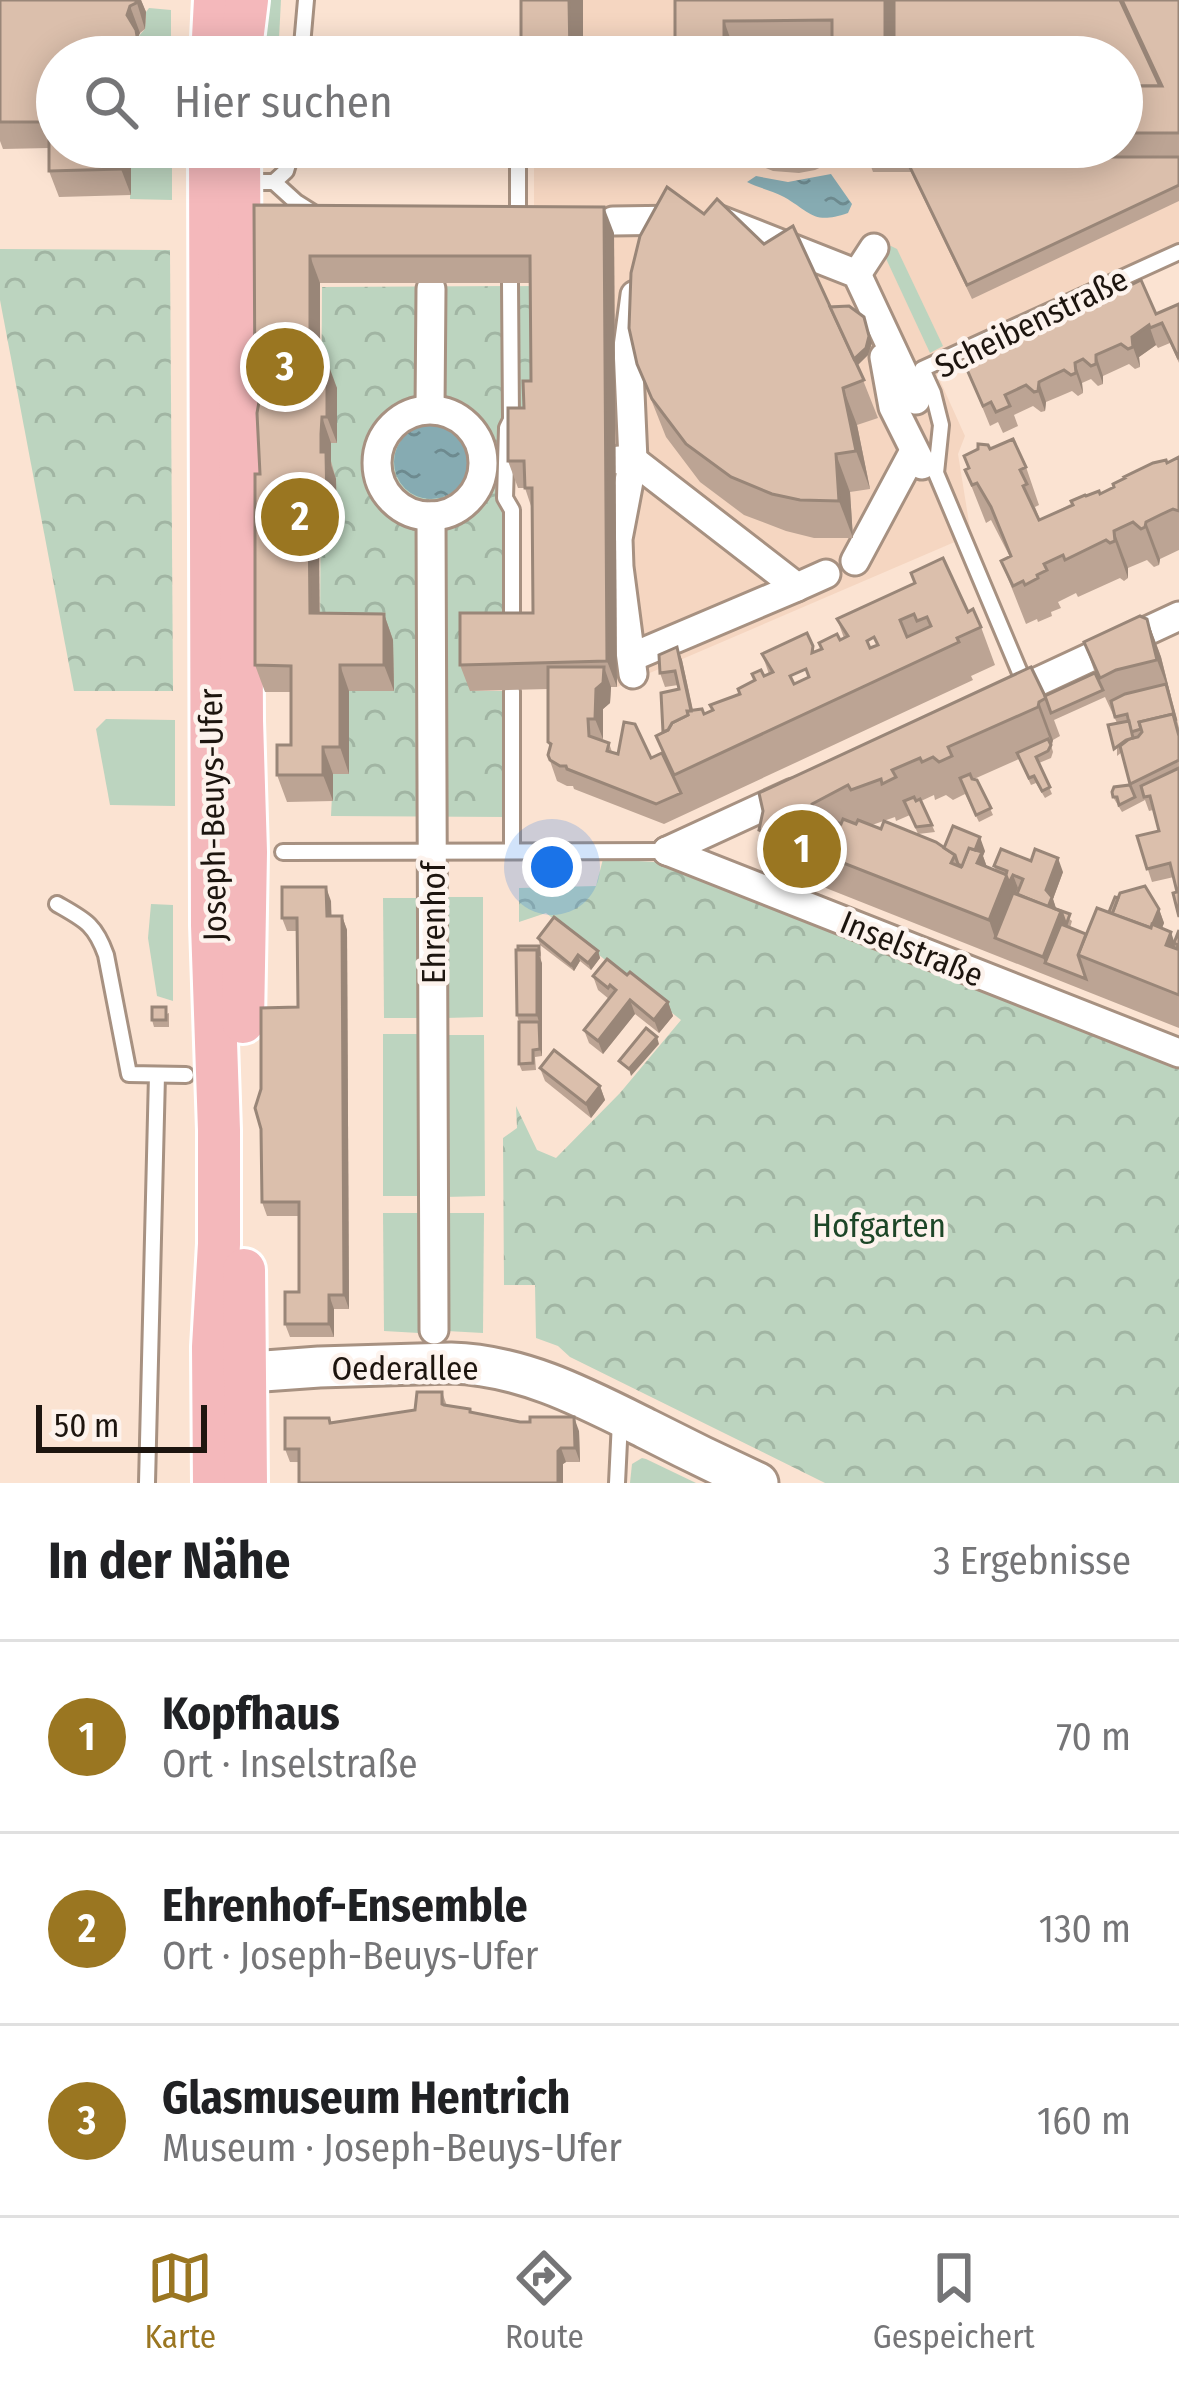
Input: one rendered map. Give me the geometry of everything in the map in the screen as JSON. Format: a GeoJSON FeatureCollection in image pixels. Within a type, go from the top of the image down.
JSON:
{"type":"FeatureCollection","features":[{"type":"Feature","properties":{"kind":"main road"},"geometry":{"type":"LineString","coordinates":[[213,36],[215,0]]}},
{"type":"Feature","properties":{"kind":"main road"},"geometry":{"type":"LineString","coordinates":[[243,36],[247,0]]}},
{"type":"Feature","properties":{"kind":"main road","name":"Joseph-Beuys-Ufer"},"geometry":{"type":"LineString","coordinates":[[210,168],[212,925],[219,1244],[229,1378],[246,1483]]}},
{"type":"Feature","properties":{"kind":"main road","name":"Joseph-Beuys-Ufer"},"geometry":{"type":"LineString","coordinates":[[214,1483],[229,1378],[244,1327],[243,168]]}},
{"type":"Feature","properties":{"kind":"main road"},"geometry":{"type":"LineString","coordinates":[[244,1327],[273,1347],[304,1352],[319,1367]]}},
{"type":"Feature","properties":{"kind":"main road","name":"Oederallee"},"geometry":{"type":"LineString","coordinates":[[229,1378],[319,1367],[471,1364],[508,1370],[560,1387],[758,1483]]}},
{"type":"Feature","properties":{"kind":"street"},"geometry":{"type":"LineString","coordinates":[[826,574],[632,665],[618,539],[628,346],[624,231],[721,220],[857,274]]}},
{"type":"Feature","properties":{"kind":"street"},"geometry":{"type":"LineString","coordinates":[[855,561],[924,463],[911,380],[869,328],[857,274],[874,248]]}},
{"type":"Feature","properties":{"kind":"street"},"geometry":{"type":"LineString","coordinates":[[430,289],[430,410]]}},
{"type":"Feature","properties":{"kind":"street"},"geometry":{"type":"LineString","coordinates":[[430,410],[461,419],[480,445],[500,461],[463,506],[431,517],[413,514],[386,494],[376,460],[382,437],[394,422],[411,412],[430,410]]}},
{"type":"Feature","properties":{"kind":"street"},"geometry":{"type":"LineString","coordinates":[[346,460],[376,460]]}},
{"type":"Feature","properties":{"kind":"street"},"geometry":{"type":"LineString","coordinates":[[624,460],[796,586]]}},
{"type":"Feature","properties":{"kind":"street","name":"Ehrenhof"},"geometry":{"type":"LineString","coordinates":[[431,517],[434,1330]]}},
{"type":"Feature","properties":{"kind":"street"},"geometry":{"type":"LineString","coordinates":[[984,706],[1179,616]]}},
{"type":"Feature","properties":{"kind":"street"},"geometry":{"type":"LineString","coordinates":[[667,851],[816,782]]}},
{"type":"Feature","properties":{"kind":"street","name":"Inselstraße"},"geometry":{"type":"LineString","coordinates":[[667,851],[1179,1053]]}},
{"type":"Feature","properties":{"kind":"lane"},"geometry":{"type":"LineString","coordinates":[[303,36],[306,0]]}},
{"type":"Feature","properties":{"kind":"lane"},"geometry":{"type":"LineString","coordinates":[[249,168],[324,219]]}},
{"type":"Feature","properties":{"kind":"lane"},"geometry":{"type":"LineString","coordinates":[[516,223],[518,168]]}},
{"type":"Feature","properties":{"kind":"lane","name":"Scheibenstraße"},"geometry":{"type":"LineString","coordinates":[[1027,687],[924,463],[941,425],[911,380],[1178,254]]}},
{"type":"Feature","properties":{"kind":"lane"},"geometry":{"type":"LineString","coordinates":[[510,283],[511,420],[500,461],[505,498],[512,510],[512,639]]}},
{"type":"Feature","properties":{"kind":"lane"},"geometry":{"type":"LineString","coordinates":[[512,691],[512,850]]}},
{"type":"Feature","properties":{"kind":"lane","name":"Inselstraße"},"geometry":{"type":"LineString","coordinates":[[283,852],[667,851]]}},
{"type":"Feature","properties":{"kind":"lane"},"geometry":{"type":"LineString","coordinates":[[57,904],[90,923],[100,937],[129,1074],[186,1075]]}},
{"type":"Feature","properties":{"kind":"lane"},"geometry":{"type":"LineString","coordinates":[[147,1483],[157,1075]]}},
{"type":"Feature","properties":{"kind":"lane"},"geometry":{"type":"LineString","coordinates":[[617,1483],[620,1416]]}},
{"type":"Feature","properties":{"kind":"shaded area"},"geometry":{"type":"Polygon","coordinates":[[[532,0],[1179,0],[1179,258],[937,374],[965,436],[958,454],[971,535],[617,687],[611,209],[534,208],[534,168],[1143,168],[1143,36],[532,36],[532,0]]]}},
{"type":"Feature","properties":{"kind":"green space"},"geometry":{"type":"Polygon","coordinates":[[[258,0],[281,0],[279,36],[254,36],[258,0]]]}},
{"type":"Feature","properties":{"kind":"green space"},"geometry":{"type":"Polygon","coordinates":[[[149,8],[171,10],[171,36],[139,36],[145,29],[149,8]]]}},
{"type":"Feature","properties":{"kind":"green space"},"geometry":{"type":"Polygon","coordinates":[[[131,168],[172,168],[172,200],[130,199],[131,168]]]}},
{"type":"Feature","properties":{"kind":"green space"},"geometry":{"type":"Polygon","coordinates":[[[0,249],[170,250],[173,691],[74,691],[0,300],[0,249]]]}},
{"type":"Feature","properties":{"kind":"green space"},"geometry":{"type":"Polygon","coordinates":[[[897,249],[943,346],[930,353],[882,250],[897,249]]]}},
{"type":"Feature","properties":{"kind":"green space"},"geometry":{"type":"Polygon","coordinates":[[[536,286],[536,404],[504,419],[505,639],[470,691],[505,691],[505,817],[331,816],[333,774],[320,639],[322,287],[536,286]]]}},
{"type":"Feature","properties":{"kind":"green space"},"geometry":{"type":"Polygon","coordinates":[[[106,719],[175,720],[175,806],[110,805],[96,729],[106,719]]]}},
{"type":"Feature","properties":{"kind":"green space","name":"Hofgarten"},"geometry":{"type":"Polygon","coordinates":[[[603,859],[672,867],[1179,1068],[1179,1483],[825,1483],[536,1338],[535,1285],[504,1285],[503,1138],[517,1128],[516,1106],[537,1150],[556,1158],[620,1093],[681,1020],[546,913],[519,922],[519,888],[596,886],[603,859]]]}},
{"type":"Feature","properties":{"kind":"green space"},"geometry":{"type":"Polygon","coordinates":[[[444,897],[483,897],[483,1017],[445,1018],[444,897]]]}},
{"type":"Feature","properties":{"kind":"green space"},"geometry":{"type":"Polygon","coordinates":[[[383,898],[420,898],[421,1018],[384,1018],[383,898]]]}},
{"type":"Feature","properties":{"kind":"green space"},"geometry":{"type":"Polygon","coordinates":[[[151,904],[173,905],[173,1001],[157,996],[148,938],[151,904]]]}},
{"type":"Feature","properties":{"kind":"green space"},"geometry":{"type":"Polygon","coordinates":[[[383,1034],[421,1034],[421,1196],[383,1196],[383,1034]]]}},
{"type":"Feature","properties":{"kind":"green space"},"geometry":{"type":"Polygon","coordinates":[[[445,1035],[484,1035],[485,1196],[445,1197],[445,1035]]]}},
{"type":"Feature","properties":{"kind":"green space"},"geometry":{"type":"Polygon","coordinates":[[[383,1213],[421,1213],[419,1333],[384,1331],[383,1213]]]}},
{"type":"Feature","properties":{"kind":"green space"},"geometry":{"type":"Polygon","coordinates":[[[446,1213],[484,1213],[483,1333],[447,1331],[446,1213]]]}},
{"type":"Feature","properties":{"kind":"green space"},"geometry":{"type":"Polygon","coordinates":[[[642,1458],[696,1483],[630,1483],[632,1464],[642,1458]]]}},
{"type":"Feature","properties":{"kind":"water"},"geometry":{"type":"Polygon","coordinates":[[[831,174],[852,204],[848,213],[827,218],[813,216],[784,197],[747,182],[756,176],[788,182],[831,174]]]}},
{"type":"Feature","properties":{"kind":"water"},"geometry":{"type":"Polygon","coordinates":[[[431,425],[457,436],[468,462],[457,488],[431,499],[405,488],[394,462],[405,436],[431,425]]]}},
{"type":"Feature","properties":{"kind":"building"},"geometry":{"type":"Polygon","coordinates":[[[0,0],[136,0],[127,15],[137,36],[36,36],[36,122],[0,122],[0,0]]]}},
{"type":"Feature","properties":{"kind":"building"},"geometry":{"type":"Polygon","coordinates":[[[521,0],[569,0],[570,36],[521,36],[521,0]]]}},
{"type":"Feature","properties":{"kind":"building"},"geometry":{"type":"Polygon","coordinates":[[[675,0],[885,0],[885,36],[832,36],[832,20],[724,21],[724,36],[675,36],[675,0]]]}},
{"type":"Feature","properties":{"kind":"building"},"geometry":{"type":"Polygon","coordinates":[[[894,0],[1120,0],[1137,36],[894,36],[894,0]]]}},
{"type":"Feature","properties":{"kind":"building"},"geometry":{"type":"Polygon","coordinates":[[[1122,0],[1179,0],[1179,133],[1143,133],[1143,86],[1162,86],[1143,36],[1139,36],[1122,0]]]}},
{"type":"Feature","properties":{"kind":"building"},"geometry":{"type":"Polygon","coordinates":[[[1143,49],[1160,86],[1143,86],[1143,49]]]}},
{"type":"Feature","properties":{"kind":"building"},"geometry":{"type":"Polygon","coordinates":[[[1143,157],[1179,157],[1179,185],[967,285],[910,168],[1143,168],[1143,157]]]}},
{"type":"Feature","properties":{"kind":"building"},"geometry":{"type":"Polygon","coordinates":[[[49,168],[121,168],[121,169],[49,168]]]}},
{"type":"Feature","properties":{"kind":"building"},"geometry":{"type":"Polygon","coordinates":[[[667,187],[704,214],[717,199],[764,244],[793,226],[864,380],[843,388],[856,451],[836,454],[839,501],[772,494],[731,477],[686,444],[652,399],[629,328],[631,273],[640,236],[667,187]]]}},
{"type":"Feature","properties":{"kind":"building"},"geometry":{"type":"Polygon","coordinates":[[[254,205],[604,207],[607,661],[460,665],[460,613],[533,613],[532,488],[525,488],[524,461],[508,461],[508,408],[524,408],[523,381],[531,381],[530,256],[310,256],[310,361],[327,361],[327,417],[322,417],[321,452],[326,452],[327,508],[309,508],[310,613],[384,614],[384,665],[340,665],[340,747],[323,747],[323,775],[277,775],[277,745],[291,745],[291,666],[255,665],[260,396],[255,396],[254,205]]]}},
{"type":"Feature","properties":{"kind":"building"},"geometry":{"type":"Polygon","coordinates":[[[1141,280],[1156,314],[1179,304],[1179,359],[1162,323],[1149,325],[1132,337],[1133,347],[1121,344],[1096,355],[1096,364],[1091,366],[1083,359],[1075,363],[1076,373],[1064,370],[1051,376],[1039,382],[1038,391],[1026,385],[1005,395],[1010,406],[996,412],[991,402],[983,406],[965,365],[970,363],[967,357],[1029,336],[1141,280]]]}},
{"type":"Feature","properties":{"kind":"building"},"geometry":{"type":"Polygon","coordinates":[[[849,306],[864,317],[869,336],[866,348],[854,359],[830,307],[849,306]]]}},
{"type":"Feature","properties":{"kind":"building"},"geometry":{"type":"Polygon","coordinates":[[[1013,439],[1026,467],[1020,470],[1027,484],[1023,486],[1039,520],[1073,505],[1071,501],[1114,487],[1153,463],[1179,457],[1179,511],[1160,515],[1141,529],[1133,522],[1114,531],[1115,541],[1106,540],[1065,560],[1063,555],[1044,564],[1047,570],[1038,578],[1013,586],[1001,561],[1011,556],[991,507],[977,483],[972,485],[964,456],[978,449],[978,444],[990,449],[1013,439]]]}},
{"type":"Feature","properties":{"kind":"building"},"geometry":{"type":"Polygon","coordinates":[[[943,558],[968,612],[973,609],[981,627],[957,638],[959,642],[674,775],[656,736],[688,715],[687,711],[702,709],[704,714],[713,710],[710,705],[740,694],[738,689],[755,680],[752,674],[773,672],[762,654],[807,633],[812,653],[822,649],[819,643],[837,634],[840,640],[848,636],[837,619],[915,583],[911,573],[943,558]],[[914,614],[900,620],[907,637],[931,626],[927,617],[917,621],[914,614]],[[806,669],[790,676],[794,684],[809,677],[806,669]]]}},
{"type":"Feature","properties":{"kind":"building"},"geometry":{"type":"Polygon","coordinates":[[[1140,616],[1147,619],[1157,660],[1100,678],[1084,642],[1140,616]]]}},
{"type":"Feature","properties":{"kind":"building"},"geometry":{"type":"Polygon","coordinates":[[[677,647],[691,711],[663,732],[661,693],[679,689],[675,671],[660,673],[659,655],[677,647]]]}},
{"type":"Feature","properties":{"kind":"building"},"geometry":{"type":"Polygon","coordinates":[[[548,667],[604,667],[603,683],[596,689],[595,719],[588,719],[589,736],[609,743],[607,751],[618,754],[624,722],[635,724],[651,758],[662,753],[681,793],[656,804],[550,760],[548,667]]]}},
{"type":"Feature","properties":{"kind":"building"},"geometry":{"type":"Polygon","coordinates":[[[1031,667],[1046,698],[1038,707],[948,747],[952,756],[939,762],[933,757],[922,762],[920,758],[892,770],[896,777],[882,784],[881,779],[851,790],[848,785],[812,804],[813,813],[841,824],[843,819],[856,824],[858,820],[881,829],[884,821],[936,842],[955,855],[951,863],[961,867],[969,848],[982,852],[977,863],[1007,875],[989,920],[759,830],[763,811],[759,793],[1031,667]]]}},
{"type":"Feature","properties":{"kind":"building"},"geometry":{"type":"Polygon","coordinates":[[[1095,673],[1103,690],[1051,713],[1045,696],[1095,673]]]}},
{"type":"Feature","properties":{"kind":"building"},"geometry":{"type":"Polygon","coordinates":[[[1166,684],[1176,721],[1173,714],[1139,722],[1141,729],[1131,732],[1127,714],[1115,717],[1111,701],[1166,684]]]}},
{"type":"Feature","properties":{"kind":"building"},"geometry":{"type":"Polygon","coordinates":[[[1173,714],[1179,760],[1130,784],[1120,746],[1142,732],[1139,722],[1173,714]]]}},
{"type":"Feature","properties":{"kind":"building"},"geometry":{"type":"Polygon","coordinates":[[[1129,721],[1133,738],[1114,749],[1108,725],[1129,721]]]}},
{"type":"Feature","properties":{"kind":"building"},"geometry":{"type":"Polygon","coordinates":[[[1048,739],[1048,751],[1036,757],[1050,787],[1042,791],[1034,776],[1029,778],[1017,753],[1048,739]]]}},
{"type":"Feature","properties":{"kind":"building"},"geometry":{"type":"Polygon","coordinates":[[[1179,768],[1179,917],[1170,863],[1147,869],[1137,836],[1159,831],[1150,796],[1144,797],[1141,786],[1179,768]]]}},
{"type":"Feature","properties":{"kind":"building"},"geometry":{"type":"Polygon","coordinates":[[[970,774],[991,808],[976,815],[960,778],[970,774]]]}},
{"type":"Feature","properties":{"kind":"building"},"geometry":{"type":"Polygon","coordinates":[[[1130,785],[1135,797],[1119,805],[1113,797],[1114,787],[1130,785]]]}},
{"type":"Feature","properties":{"kind":"building"},"geometry":{"type":"Polygon","coordinates":[[[920,799],[932,825],[916,827],[904,801],[920,799]]]}},
{"type":"Feature","properties":{"kind":"building"},"geometry":{"type":"Polygon","coordinates":[[[953,826],[980,837],[962,866],[944,848],[953,826]]]}},
{"type":"Feature","properties":{"kind":"building"},"geometry":{"type":"Polygon","coordinates":[[[1001,849],[1031,861],[1035,849],[1058,858],[1046,890],[1052,897],[1048,907],[1017,894],[1023,879],[1013,875],[1009,883],[1007,871],[994,866],[1001,849]]]}},
{"type":"Feature","properties":{"kind":"building"},"geometry":{"type":"Polygon","coordinates":[[[1145,886],[1159,909],[1151,928],[1112,914],[1120,893],[1145,886]]]}},
{"type":"Feature","properties":{"kind":"building"},"geometry":{"type":"Polygon","coordinates":[[[282,887],[326,887],[327,916],[342,916],[344,1295],[329,1295],[329,1324],[285,1324],[285,1292],[299,1292],[299,1202],[262,1202],[261,1129],[255,1108],[261,1089],[261,1008],[298,1007],[297,918],[282,918],[282,887]]]}},
{"type":"Feature","properties":{"kind":"building"},"geometry":{"type":"Polygon","coordinates":[[[1013,893],[1061,911],[1043,957],[995,938],[1013,893]]]}},
{"type":"Feature","properties":{"kind":"building"},"geometry":{"type":"Polygon","coordinates":[[[1097,908],[1171,932],[1166,945],[1177,949],[1174,943],[1179,930],[1179,995],[1078,955],[1097,908]]]}},
{"type":"Feature","properties":{"kind":"building"},"geometry":{"type":"Polygon","coordinates":[[[554,917],[598,951],[588,963],[578,955],[571,965],[538,938],[554,917]]]}},
{"type":"Feature","properties":{"kind":"building"},"geometry":{"type":"Polygon","coordinates":[[[1061,924],[1086,934],[1078,955],[1086,979],[1045,963],[1061,924]]]}},
{"type":"Feature","properties":{"kind":"building"},"geometry":{"type":"Polygon","coordinates":[[[516,950],[537,950],[537,1015],[517,1015],[516,950]]]}},
{"type":"Feature","properties":{"kind":"building"},"geometry":{"type":"Polygon","coordinates":[[[607,959],[668,1002],[654,1020],[630,1000],[598,1041],[584,1030],[616,990],[593,976],[607,959]]]}},
{"type":"Feature","properties":{"kind":"building"},"geometry":{"type":"Polygon","coordinates":[[[152,1007],[166,1007],[166,1020],[152,1020],[152,1007]]]}},
{"type":"Feature","properties":{"kind":"building"},"geometry":{"type":"Polygon","coordinates":[[[519,1022],[539,1022],[540,1049],[533,1050],[533,1063],[519,1064],[519,1022]]]}},
{"type":"Feature","properties":{"kind":"building"},"geometry":{"type":"Polygon","coordinates":[[[646,1028],[657,1037],[629,1069],[619,1061],[646,1028]]]}},
{"type":"Feature","properties":{"kind":"building"},"geometry":{"type":"Polygon","coordinates":[[[554,1050],[600,1086],[586,1104],[540,1068],[554,1050]]]}},
{"type":"Feature","properties":{"kind":"building"},"geometry":{"type":"Polygon","coordinates":[[[417,1392],[442,1392],[444,1405],[520,1422],[530,1422],[530,1417],[574,1417],[575,1448],[558,1451],[558,1483],[299,1483],[299,1449],[285,1449],[285,1418],[329,1418],[330,1423],[415,1410],[417,1392]]]}},
{"type":"Feature","properties":{"kind":"place","name":"Glasmuseum Hentrich"},"geometry":{"type":"Point","coordinates":[285,367]}},
{"type":"Feature","properties":{"kind":"place","name":"Ehrenhof-Ensemble"},"geometry":{"type":"Point","coordinates":[300,517]}},
{"type":"Feature","properties":{"kind":"place","name":"Kopfhaus"},"geometry":{"type":"Point","coordinates":[802,849]}}]}
